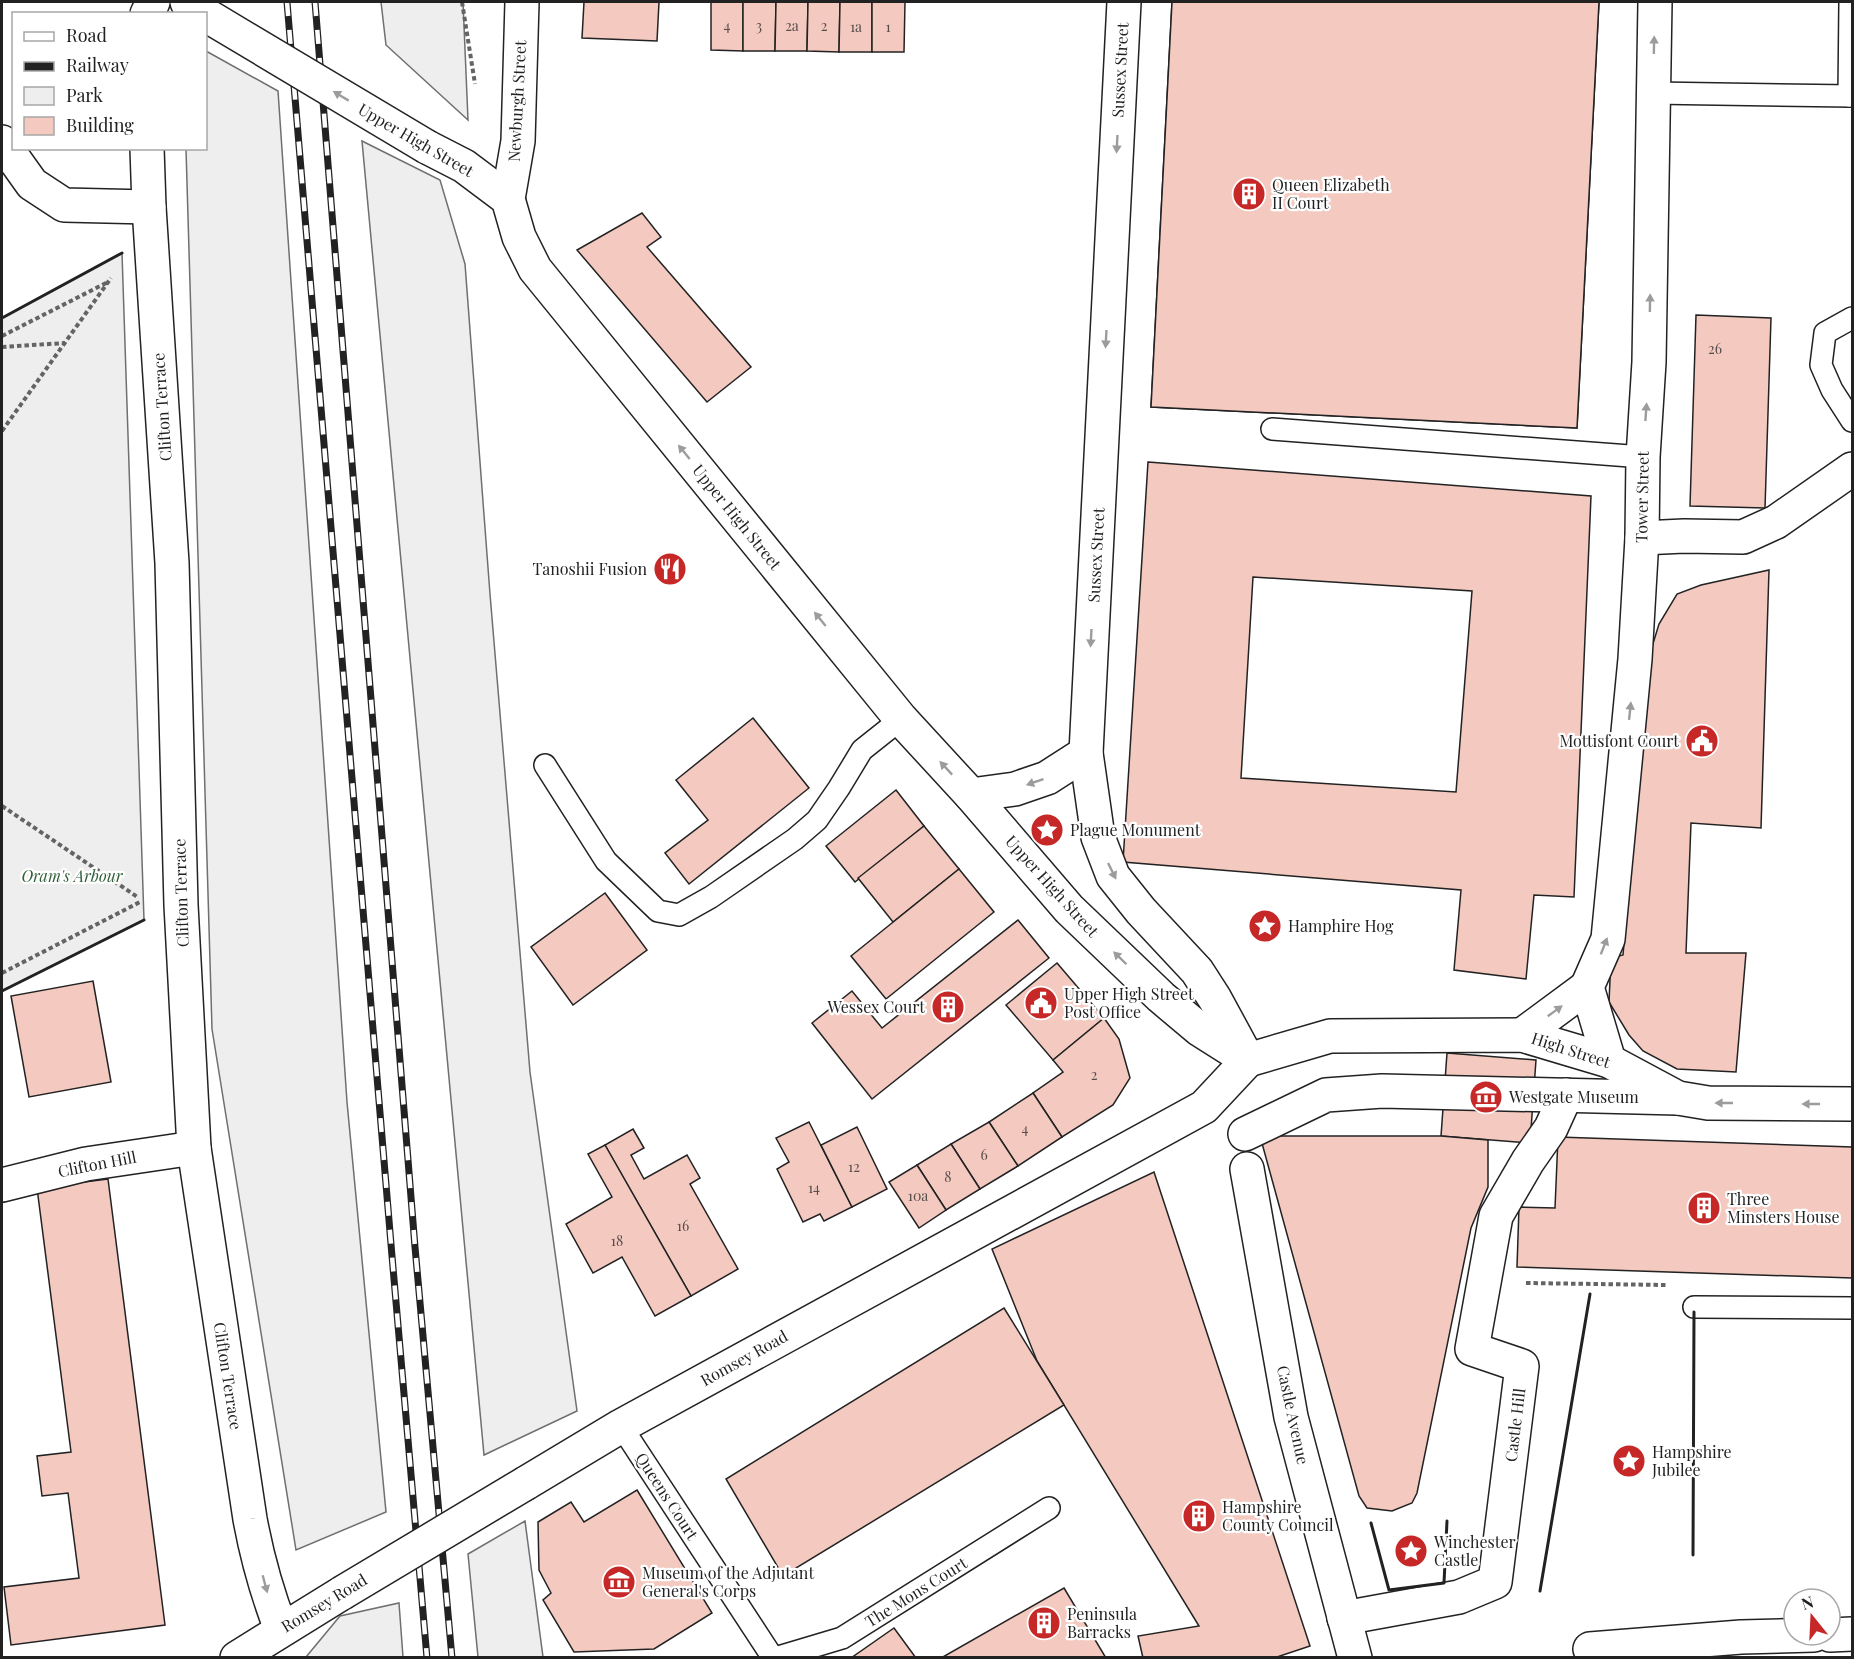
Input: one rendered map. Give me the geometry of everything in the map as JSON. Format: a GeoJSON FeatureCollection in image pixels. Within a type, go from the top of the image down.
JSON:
{"type":"FeatureCollection","features":[{"type":"Feature","properties":{"kind":"main road","name":"Newburgh Street"},"geometry":{"type":"LineString","coordinates":[[508,199],[518,141],[522,2]]}},
{"type":"Feature","properties":{"kind":"main road","name":"Sussex Street"},"geometry":{"type":"LineString","coordinates":[[1124,2],[1086,753],[1098,837],[1113,876],[1141,911],[1197,971],[1248,1060]]}},
{"type":"Feature","properties":{"kind":"main road","name":"Tower Street"},"geometry":{"type":"LineString","coordinates":[[1522,1035],[1587,987],[1608,939],[1635,659],[1642,538],[1643,457],[1649,362],[1655,2]]}},
{"type":"Feature","properties":{"kind":"main road","name":"Upper High Street"},"geometry":{"type":"LineString","coordinates":[[207,16],[427,147],[464,166],[508,199],[519,237],[535,269],[901,719],[971,795],[1069,909],[1161,997],[1199,1029],[1248,1060]]}},
{"type":"Feature","properties":{"kind":"main road"},"geometry":{"type":"LineString","coordinates":[[2,142],[32,184],[64,205],[149,207]]}},
{"type":"Feature","properties":{"kind":"main road","name":"Clifton Terrace"},"geometry":{"type":"LineString","coordinates":[[147,150],[172,563],[181,905],[194,1148],[254,1538],[277,1643]]}},
{"type":"Feature","properties":{"kind":"main road"},"geometry":{"type":"LineString","coordinates":[[1642,538],[1743,537],[1776,522],[1852,469]]}},
{"type":"Feature","properties":{"kind":"main road"},"geometry":{"type":"LineString","coordinates":[[971,795],[1015,789],[1047,778],[1086,753]]}},
{"type":"Feature","properties":{"kind":"main road"},"geometry":{"type":"LineString","coordinates":[[1587,987],[1609,1061]]}},
{"type":"Feature","properties":{"kind":"main road","name":"High Street"},"geometry":{"type":"LineString","coordinates":[[1248,1060],[1330,1036],[1522,1035],[1609,1061],[1678,1098],[1708,1103],[1852,1104]]}},
{"type":"Feature","properties":{"kind":"main road","name":"Romsey Road"},"geometry":{"type":"LineString","coordinates":[[237,1658],[277,1643],[342,1593],[621,1426],[1204,1107],[1248,1060]]}},
{"type":"Feature","properties":{"kind":"main road"},"geometry":{"type":"LineString","coordinates":[[1245,1134],[1326,1095],[1382,1091],[1678,1098]]}},
{"type":"Feature","properties":{"kind":"main road","name":"Castle Hill"},"geometry":{"type":"LineString","coordinates":[[1344,1618],[1460,1597],[1495,1582],[1522,1366],[1472,1349],[1496,1216],[1528,1161],[1551,1128],[1566,1095]]}},
{"type":"Feature","properties":{"kind":"main road","name":"Clifton Hill"},"geometry":{"type":"LineString","coordinates":[[2,1185],[86,1164],[194,1148]]}},
{"type":"Feature","properties":{"kind":"main road","name":"Castle Avenue"},"geometry":{"type":"LineString","coordinates":[[1247,1169],[1291,1417],[1355,1658]]}},
{"type":"Feature","properties":{"kind":"main road"},"geometry":{"type":"LineString","coordinates":[[1590,1649],[1782,1636]]}},
{"type":"Feature","properties":{"kind":"lane"},"geometry":{"type":"LineString","coordinates":[[1653,93],[1851,96],[1850,2]]}},
{"type":"Feature","properties":{"kind":"lane"},"geometry":{"type":"LineString","coordinates":[[1852,318],[1825,333],[1821,365],[1832,390],[1852,421]]}},
{"type":"Feature","properties":{"kind":"lane"},"geometry":{"type":"LineString","coordinates":[[1272,429],[1643,457]]}},
{"type":"Feature","properties":{"kind":"lane"},"geometry":{"type":"LineString","coordinates":[[545,765],[606,861],[658,911],[679,915],[711,897],[795,839],[817,820],[862,750],[901,719]]}},
{"type":"Feature","properties":{"kind":"lane"},"geometry":{"type":"LineString","coordinates":[[1694,1307],[1852,1308]]}},
{"type":"Feature","properties":{"kind":"lane","name":"Queens Court"},"geometry":{"type":"LineString","coordinates":[[621,1426],[774,1658]]}},
{"type":"Feature","properties":{"kind":"lane","name":"The Mons Court"},"geometry":{"type":"LineString","coordinates":[[774,1658],[842,1638],[1049,1508]]}},
{"type":"Feature","properties":{"kind":"path"},"geometry":{"type":"LineString","coordinates":[[462,2],[476,84]]}},
{"type":"Feature","properties":{"kind":"path"},"geometry":{"type":"LineString","coordinates":[[2,431],[116,270]]}},
{"type":"Feature","properties":{"kind":"path"},"geometry":{"type":"LineString","coordinates":[[2,336],[110,280]]}},
{"type":"Feature","properties":{"kind":"path"},"geometry":{"type":"LineString","coordinates":[[2,347],[65,343]]}},
{"type":"Feature","properties":{"kind":"path"},"geometry":{"type":"LineString","coordinates":[[2,806],[143,901],[2,973]]}},
{"type":"Feature","properties":{"kind":"green space"},"geometry":{"type":"Polygon","coordinates":[[[381,2],[463,2],[468,120],[386,45],[381,2]]]}},
{"type":"Feature","properties":{"kind":"green space"},"geometry":{"type":"Polygon","coordinates":[[[207,52],[278,91],[347,1102],[386,1512],[296,1550],[212,1029],[186,150],[207,150],[207,52]]]}},
{"type":"Feature","properties":{"kind":"green space"},"geometry":{"type":"Polygon","coordinates":[[[362,141],[440,180],[465,264],[530,1072],[577,1411],[484,1455],[362,141]]]}},
{"type":"Feature","properties":{"kind":"green space","name":"Oram's Arbour"},"geometry":{"type":"Polygon","coordinates":[[[122,253],[144,920],[2,991],[2,318],[122,253]]]}},
{"type":"Feature","properties":{"kind":"green space"},"geometry":{"type":"Polygon","coordinates":[[[525,1521],[543,1657],[478,1657],[468,1554],[525,1521]]]}},
{"type":"Feature","properties":{"kind":"green space"},"geometry":{"type":"Polygon","coordinates":[[[399,1603],[403,1657],[306,1657],[340,1616],[399,1603]]]}},
{"type":"Feature","properties":{"kind":"building"},"geometry":{"type":"Polygon","coordinates":[[[584,2],[659,2],[657,41],[582,38],[584,2]]]}},
{"type":"Feature","properties":{"kind":"building"},"geometry":{"type":"Polygon","coordinates":[[[711,2],[743,2],[743,51],[711,50],[711,2]]]}},
{"type":"Feature","properties":{"kind":"building"},"geometry":{"type":"Polygon","coordinates":[[[743,2],[776,2],[775,51],[743,51],[743,2]]]}},
{"type":"Feature","properties":{"kind":"building"},"geometry":{"type":"Polygon","coordinates":[[[776,2],[808,2],[807,51],[775,51],[776,2]]]}},
{"type":"Feature","properties":{"kind":"building"},"geometry":{"type":"Polygon","coordinates":[[[808,2],[840,2],[839,52],[807,51],[808,2]]]}},
{"type":"Feature","properties":{"kind":"building"},"geometry":{"type":"Polygon","coordinates":[[[840,2],[872,2],[872,52],[839,52],[840,2]]]}},
{"type":"Feature","properties":{"kind":"building"},"geometry":{"type":"Polygon","coordinates":[[[872,2],[905,2],[904,52],[872,52],[872,2]]]}},
{"type":"Feature","properties":{"kind":"building","name":"Queen Elizabeth II Court"},"geometry":{"type":"Polygon","coordinates":[[[1172,2],[1599,2],[1577,428],[1151,407],[1172,2]],[[1344,91],[1327,288],[1429,297],[1446,99],[1344,91]]]}},
{"type":"Feature","properties":{"kind":"building","name":"Queen Elizabeth II Court"},"geometry":{"type":"Polygon","coordinates":[[[1172,2],[1599,2],[1577,428],[1151,407],[1172,2]]]}},
{"type":"Feature","properties":{"kind":"building"},"geometry":{"type":"Polygon","coordinates":[[[642,213],[661,237],[647,247],[751,367],[707,402],[577,250],[642,213]]]}},
{"type":"Feature","properties":{"kind":"building"},"geometry":{"type":"Polygon","coordinates":[[[1696,315],[1771,318],[1765,508],[1690,506],[1696,315]]]}},
{"type":"Feature","properties":{"kind":"building"},"geometry":{"type":"Polygon","coordinates":[[[1148,462],[1591,496],[1574,897],[1534,895],[1526,979],[1454,970],[1461,890],[1123,862],[1148,462]],[[1253,577],[1241,778],[1456,792],[1472,591],[1253,577]]]}},
{"type":"Feature","properties":{"kind":"building","name":"Mottisfont Court"},"geometry":{"type":"Polygon","coordinates":[[[1769,570],[1761,828],[1691,823],[1686,953],[1746,953],[1736,1072],[1677,1069],[1643,1051],[1629,1035],[1609,1002],[1611,958],[1623,955],[1648,660],[1659,624],[1677,594],[1701,585],[1769,570]]]}},
{"type":"Feature","properties":{"kind":"building"},"geometry":{"type":"Polygon","coordinates":[[[753,718],[809,788],[689,884],[665,853],[708,820],[676,780],[753,718]]]}},
{"type":"Feature","properties":{"kind":"building"},"geometry":{"type":"Polygon","coordinates":[[[896,790],[924,826],[855,882],[826,846],[896,790]]]}},
{"type":"Feature","properties":{"kind":"building"},"geometry":{"type":"Polygon","coordinates":[[[924,826],[959,869],[893,922],[858,878],[924,826]]]}},
{"type":"Feature","properties":{"kind":"building"},"geometry":{"type":"Polygon","coordinates":[[[959,869],[994,912],[886,999],[851,956],[959,869]]]}},
{"type":"Feature","properties":{"kind":"building"},"geometry":{"type":"Polygon","coordinates":[[[605,893],[647,950],[573,1005],[531,947],[605,893]]]}},
{"type":"Feature","properties":{"kind":"building","name":"Wessex Court"},"geometry":{"type":"Polygon","coordinates":[[[1018,920],[1049,958],[872,1099],[812,1023],[852,991],[882,1028],[1018,920]]]}},
{"type":"Feature","properties":{"kind":"building"},"geometry":{"type":"Polygon","coordinates":[[[1057,963],[1104,1018],[1053,1060],[1006,1005],[1057,963]]]}},
{"type":"Feature","properties":{"kind":"building"},"geometry":{"type":"Polygon","coordinates":[[[93,981],[111,1082],[29,1097],[11,996],[93,981]]]}},
{"type":"Feature","properties":{"kind":"building"},"geometry":{"type":"Polygon","coordinates":[[[1104,1018],[1119,1039],[1130,1078],[1113,1105],[1062,1137],[1033,1093],[1063,1072],[1053,1060],[1104,1018]]]}},
{"type":"Feature","properties":{"kind":"building"},"geometry":{"type":"Polygon","coordinates":[[[1447,1053],[1536,1060],[1530,1143],[1441,1136],[1447,1053]]]}},
{"type":"Feature","properties":{"kind":"building"},"geometry":{"type":"Polygon","coordinates":[[[1033,1093],[1062,1137],[1018,1166],[989,1122],[1033,1093]]]}},
{"type":"Feature","properties":{"kind":"building"},"geometry":{"type":"Polygon","coordinates":[[[809,1122],[852,1207],[824,1221],[820,1214],[803,1222],[777,1169],[789,1162],[776,1138],[809,1122]]]}},
{"type":"Feature","properties":{"kind":"building"},"geometry":{"type":"Polygon","coordinates":[[[989,1122],[1018,1166],[980,1189],[951,1144],[989,1122]]]}},
{"type":"Feature","properties":{"kind":"building"},"geometry":{"type":"Polygon","coordinates":[[[857,1127],[887,1189],[852,1207],[821,1145],[857,1127]]]}},
{"type":"Feature","properties":{"kind":"building"},"geometry":{"type":"Polygon","coordinates":[[[633,1129],[644,1148],[631,1155],[644,1179],[687,1155],[700,1178],[690,1184],[738,1269],[691,1296],[605,1145],[633,1129]]]}},
{"type":"Feature","properties":{"kind":"building","name":"Hampshire County Council"},"geometry":{"type":"Polygon","coordinates":[[[1260,1136],[1441,1136],[1488,1140],[1488,1187],[1471,1228],[1417,1493],[1412,1503],[1392,1511],[1367,1508],[1359,1496],[1260,1136]]]}},
{"type":"Feature","properties":{"kind":"building","name":"Three Minsters House"},"geometry":{"type":"Polygon","coordinates":[[[1558,1137],[1852,1147],[1852,1278],[1517,1267],[1519,1207],[1555,1208],[1558,1137]]]}},
{"type":"Feature","properties":{"kind":"building"},"geometry":{"type":"Polygon","coordinates":[[[951,1144],[980,1189],[946,1210],[917,1165],[951,1144]]]}},
{"type":"Feature","properties":{"kind":"building"},"geometry":{"type":"Polygon","coordinates":[[[605,1145],[691,1296],[655,1316],[622,1257],[593,1273],[566,1224],[612,1197],[588,1154],[605,1145]]]}},
{"type":"Feature","properties":{"kind":"building"},"geometry":{"type":"Polygon","coordinates":[[[917,1165],[946,1210],[919,1228],[889,1182],[917,1165]]]}},
{"type":"Feature","properties":{"kind":"building","name":"Hampshire County Council"},"geometry":{"type":"Polygon","coordinates":[[[1154,1172],[1310,1646],[1274,1658],[1143,1658],[1138,1636],[1199,1626],[1037,1361],[992,1249],[1154,1172]]]}},
{"type":"Feature","properties":{"kind":"building"},"geometry":{"type":"Polygon","coordinates":[[[108,1179],[165,1625],[11,1645],[4,1587],[79,1578],[68,1493],[42,1496],[37,1456],[71,1452],[37,1188],[108,1179]]]}},
{"type":"Feature","properties":{"kind":"building"},"geometry":{"type":"Polygon","coordinates":[[[1004,1308],[1064,1405],[783,1576],[726,1479],[1004,1308]]]}},
{"type":"Feature","properties":{"kind":"building","name":"Museum of the Adjutant General's Corps"},"geometry":{"type":"Polygon","coordinates":[[[637,1490],[712,1613],[654,1649],[574,1652],[543,1600],[551,1593],[539,1570],[538,1522],[571,1502],[584,1522],[637,1490]]]}},
{"type":"Feature","properties":{"kind":"building","name":"Peninsula Barracks"},"geometry":{"type":"Polygon","coordinates":[[[1064,1588],[1106,1658],[941,1658],[1064,1588]]]}},
{"type":"Feature","properties":{"kind":"building"},"geometry":{"type":"Polygon","coordinates":[[[894,1628],[916,1658],[851,1658],[894,1628]]]}},
{"type":"Feature","properties":{"kind":"railway"},"geometry":{"type":"LineString","coordinates":[[287,2],[427,1658]]}},
{"type":"Feature","properties":{"kind":"railway"},"geometry":{"type":"LineString","coordinates":[[315,2],[415,1247],[452,1658]]}},
{"type":"Feature","properties":{"kind":"wall"},"geometry":{"type":"LineString","coordinates":[[2,318],[122,253]]}},
{"type":"Feature","properties":{"kind":"wall"},"geometry":{"type":"LineString","coordinates":[[2,991],[144,920]]}},
{"type":"Feature","properties":{"kind":"wall"},"geometry":{"type":"LineString","coordinates":[[1540,1591],[1590,1294]]}},
{"type":"Feature","properties":{"kind":"wall"},"geometry":{"type":"LineString","coordinates":[[1693,1555],[1694,1312]]}},
{"type":"Feature","properties":{"kind":"wall"},"geometry":{"type":"LineString","coordinates":[[1371,1523],[1389,1590],[1444,1583],[1447,1521]]}},
{"type":"Feature","properties":{"kind":"place","name":"Queen Elizabeth II Court"},"geometry":{"type":"Point","coordinates":[1249,194]}},
{"type":"Feature","properties":{"kind":"place","name":"Tanoshii Fusion"},"geometry":{"type":"Point","coordinates":[670,569]}},
{"type":"Feature","properties":{"kind":"place","name":"Mottisfont Court"},"geometry":{"type":"Point","coordinates":[1702,741]}},
{"type":"Feature","properties":{"kind":"place","name":"Plague Monument"},"geometry":{"type":"Point","coordinates":[1047,830]}},
{"type":"Feature","properties":{"kind":"place","name":"Hamphire Hog"},"geometry":{"type":"Point","coordinates":[1265,926]}},
{"type":"Feature","properties":{"kind":"place","name":"Upper High Street Post Office"},"geometry":{"type":"Point","coordinates":[1041,1003]}},
{"type":"Feature","properties":{"kind":"place","name":"Wessex Court"},"geometry":{"type":"Point","coordinates":[948,1007]}},
{"type":"Feature","properties":{"kind":"place","name":"Westgate Museum"},"geometry":{"type":"Point","coordinates":[1486,1097]}},
{"type":"Feature","properties":{"kind":"place","name":"Three Minsters House"},"geometry":{"type":"Point","coordinates":[1704,1208]}},
{"type":"Feature","properties":{"kind":"place","name":"Hampshire Jubilee"},"geometry":{"type":"Point","coordinates":[1629,1461]}},
{"type":"Feature","properties":{"kind":"place","name":"Hampshire County Council"},"geometry":{"type":"Point","coordinates":[1199,1516]}},
{"type":"Feature","properties":{"kind":"place","name":"Winchester Castle"},"geometry":{"type":"Point","coordinates":[1411,1551]}},
{"type":"Feature","properties":{"kind":"place","name":"Museum of the Adjutant General's Corps"},"geometry":{"type":"Point","coordinates":[619,1582]}},
{"type":"Feature","properties":{"kind":"place","name":"Peninsula Barracks"},"geometry":{"type":"Point","coordinates":[1044,1623]}}]}
